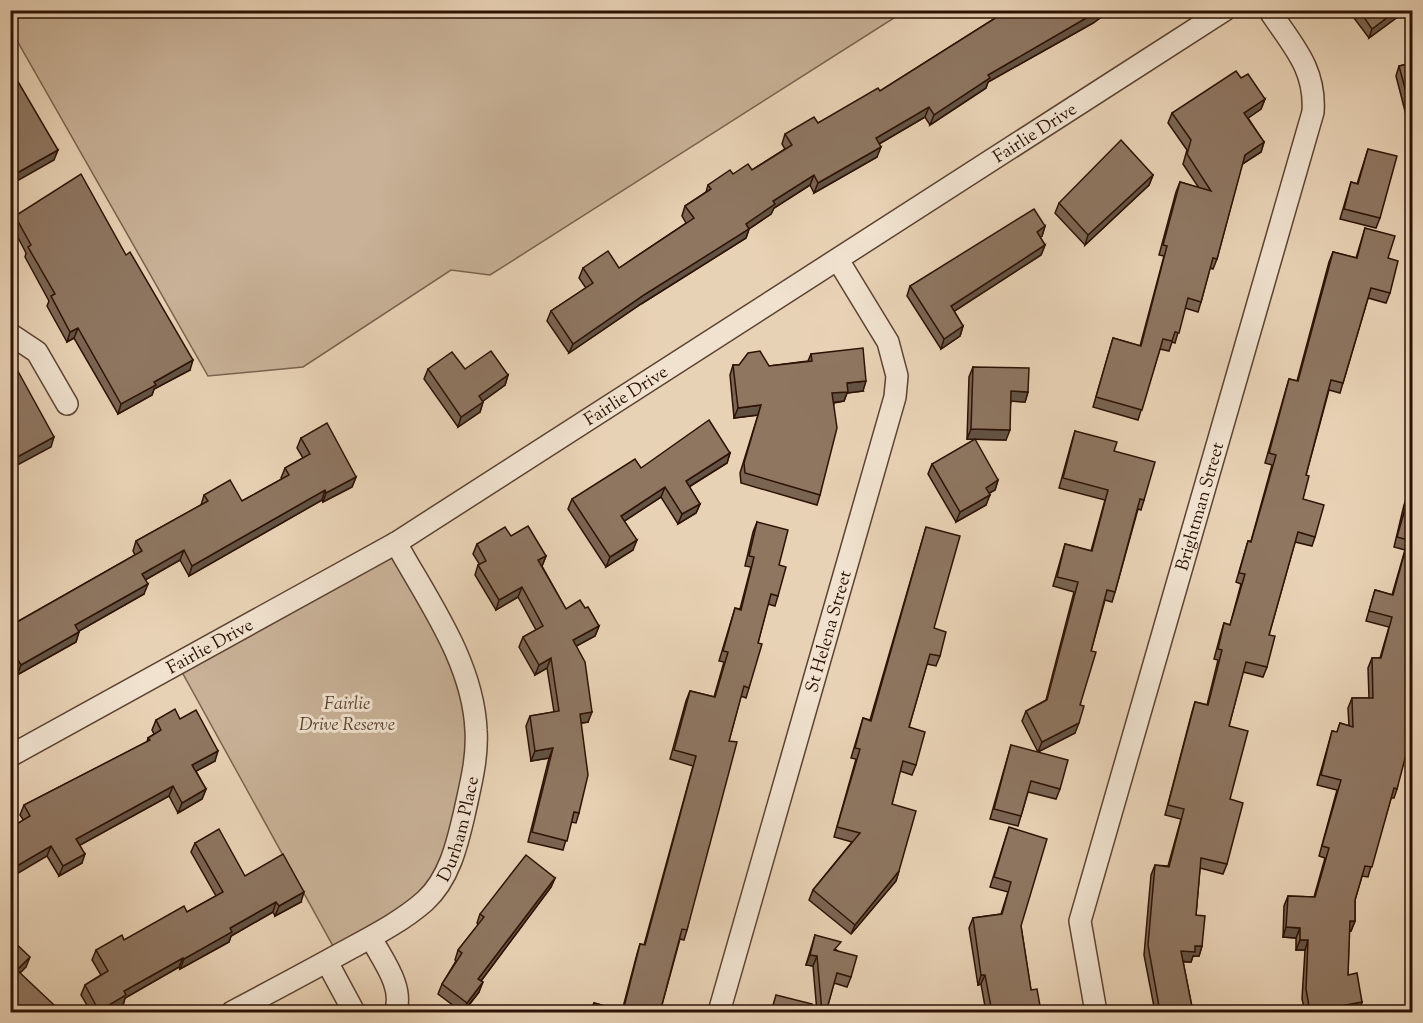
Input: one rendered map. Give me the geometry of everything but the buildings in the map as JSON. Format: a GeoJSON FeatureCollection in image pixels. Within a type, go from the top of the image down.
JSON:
{"type":"FeatureCollection","features":[{"type":"Feature","properties":{"kind":"street","name":"Fairlie Drive"},"geometry":{"type":"LineString","coordinates":[[10,756],[396,543],[1226,10]]}},
{"type":"Feature","properties":{"kind":"street","name":"Brightman Street"},"geometry":{"type":"LineString","coordinates":[[1096,1012],[1080,921],[1313,112],[1315,90],[1308,69],[1269,10]]}},
{"type":"Feature","properties":{"kind":"street","name":"St Helena Street"},"geometry":{"type":"LineString","coordinates":[[719,1012],[895,398],[897,376],[894,357],[838,260]]}},
{"type":"Feature","properties":{"kind":"street"},"geometry":{"type":"LineString","coordinates":[[10,334],[37,351],[67,404]]}},
{"type":"Feature","properties":{"kind":"street","name":"Durham Place"},"geometry":{"type":"LineString","coordinates":[[232,1012],[371,938],[427,899],[446,873],[458,841],[474,770],[476,731],[472,695],[462,664],[396,543]]}},
{"type":"Feature","properties":{"kind":"street"},"geometry":{"type":"LineString","coordinates":[[371,938],[397,990],[399,1003],[395,1012]]}},
{"type":"Feature","properties":{"kind":"street"},"geometry":{"type":"LineString","coordinates":[[327,962],[354,1012]]}},
{"type":"Feature","properties":{"kind":"green space"},"geometry":{"type":"Polygon","coordinates":[[[10,11],[905,11],[490,275],[451,270],[303,367],[208,376],[11,30],[10,11]]]}},
{"type":"Feature","properties":{"kind":"green space","name":"Fairlie Drive Reserve"},"geometry":{"type":"Polygon","coordinates":[[[396,543],[462,664],[476,731],[445,873],[338,955],[177,663],[396,543]]]}}]}
